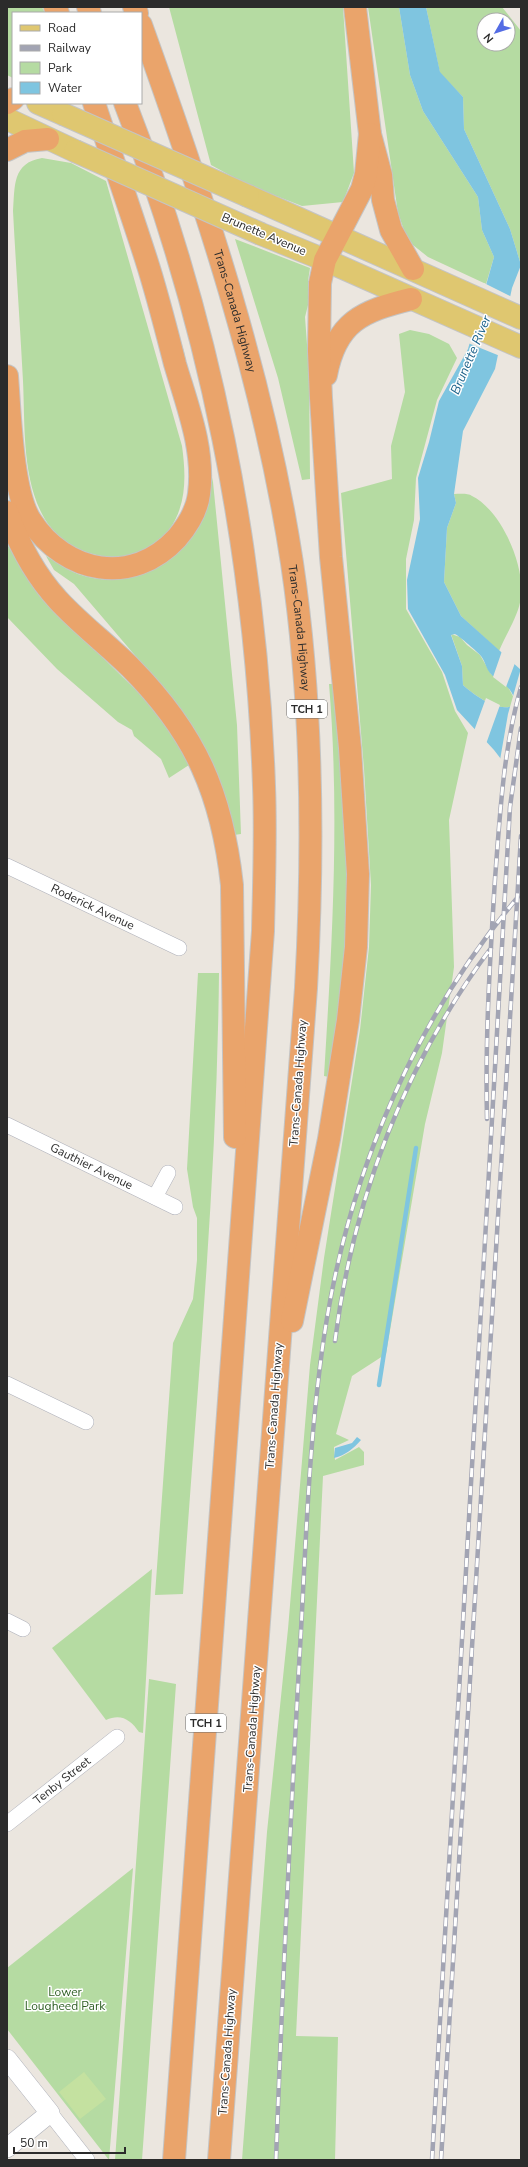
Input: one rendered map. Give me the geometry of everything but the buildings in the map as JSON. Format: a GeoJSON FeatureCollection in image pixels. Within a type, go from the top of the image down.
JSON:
{"type":"FeatureCollection","features":[{"type":"Feature","properties":{"kind":"highway"},"geometry":{"type":"LineString","coordinates":[[355,7],[370,134],[381,175],[383,200],[391,230],[413,269]]}},
{"type":"Feature","properties":{"kind":"highway","name":"Trans-Canada Highway"},"geometry":{"type":"LineString","coordinates":[[142,28],[180,135],[244,340],[264,423],[282,508],[299,621],[310,766],[310,912],[219,2160]]}},
{"type":"Feature","properties":{"kind":"highway"},"geometry":{"type":"LineString","coordinates":[[7,376],[19,490],[30,519],[43,537],[60,552],[93,568],[130,566],[146,561],[173,542],[193,515],[199,496],[201,477],[196,440],[146,260],[94,104]]}},
{"type":"Feature","properties":{"kind":"highway","name":"TCH 1"},"geometry":{"type":"LineString","coordinates":[[125,104],[183,277],[208,369],[226,449],[240,534],[260,702],[264,788],[263,931],[174,2160]]}},
{"type":"Feature","properties":{"kind":"highway"},"geometry":{"type":"LineString","coordinates":[[273,1414],[329,1139],[348,1020],[356,947],[358,874],[350,748],[331,556],[319,351],[320,284],[325,260],[336,236],[362,189],[366,174],[370,134]]}},
{"type":"Feature","properties":{"kind":"highway"},"geometry":{"type":"LineString","coordinates":[[7,150],[25,140],[48,138]]}},
{"type":"Feature","properties":{"kind":"highway"},"geometry":{"type":"LineString","coordinates":[[321,398],[331,353],[350,324],[373,309],[411,299]]}},
{"type":"Feature","properties":{"kind":"highway"},"geometry":{"type":"LineString","coordinates":[[7,512],[29,560],[54,595],[131,668],[173,716],[194,750],[210,783],[221,815],[232,885],[238,1286]]}},
{"type":"Feature","properties":{"kind":"main road"},"geometry":{"type":"LineString","coordinates":[[40,104],[521,318]]}},
{"type":"Feature","properties":{"kind":"main road","name":"Brunette Avenue"},"geometry":{"type":"LineString","coordinates":[[7,119],[261,234],[325,260],[447,316],[521,347]]}},
{"type":"Feature","properties":{"kind":"street","name":"Roderick Avenue"},"geometry":{"type":"LineString","coordinates":[[7,866],[179,948]]}},
{"type":"Feature","properties":{"kind":"street","name":"Gauthier Avenue"},"geometry":{"type":"LineString","coordinates":[[7,1125],[175,1207]]}},
{"type":"Feature","properties":{"kind":"street"},"geometry":{"type":"LineString","coordinates":[[155,1197],[168,1173]]}},
{"type":"Feature","properties":{"kind":"street"},"geometry":{"type":"LineString","coordinates":[[7,1384],[86,1422]]}},
{"type":"Feature","properties":{"kind":"street"},"geometry":{"type":"LineString","coordinates":[[7,1622],[23,1629]]}},
{"type":"Feature","properties":{"kind":"street","name":"Tenby Street"},"geometry":{"type":"LineString","coordinates":[[7,1824],[117,1737]]}},
{"type":"Feature","properties":{"kind":"street"},"geometry":{"type":"LineString","coordinates":[[7,2059],[87,2160]]}},
{"type":"Feature","properties":{"kind":"street"},"geometry":{"type":"LineString","coordinates":[[7,2148],[50,2114]]}},
{"type":"Feature","properties":{"kind":"green space"},"geometry":{"type":"Polygon","coordinates":[[[7,7],[42,7],[44,12],[12,12],[12,78],[7,75],[7,7]]]}},
{"type":"Feature","properties":{"kind":"green space"},"geometry":{"type":"Polygon","coordinates":[[[169,7],[343,7],[354,173],[343,202],[302,206],[246,184],[211,165],[169,7]]]}},
{"type":"Feature","properties":{"kind":"green space"},"geometry":{"type":"Polygon","coordinates":[[[368,7],[399,7],[410,75],[423,111],[478,197],[482,230],[494,257],[486,284],[428,257],[413,245],[405,233],[398,213],[368,7]]]}},
{"type":"Feature","properties":{"kind":"green space"},"geometry":{"type":"Polygon","coordinates":[[[426,7],[502,7],[506,12],[476,12],[476,52],[516,52],[516,25],[521,31],[521,265],[510,229],[464,129],[463,97],[440,73],[426,7]]]}},
{"type":"Feature","properties":{"kind":"green space"},"geometry":{"type":"Polygon","coordinates":[[[42,158],[71,163],[106,181],[182,446],[184,490],[175,520],[169,530],[155,544],[139,553],[121,557],[102,556],[84,551],[67,543],[53,530],[42,514],[31,483],[26,449],[13,211],[15,185],[20,170],[32,161],[42,158]]]}},
{"type":"Feature","properties":{"kind":"green space"},"geometry":{"type":"Polygon","coordinates":[[[235,239],[310,268],[308,281],[314,281],[305,317],[309,372],[310,479],[302,480],[278,378],[235,239]]]}},
{"type":"Feature","properties":{"kind":"green space"},"geometry":{"type":"Polygon","coordinates":[[[161,272],[184,352],[213,482],[237,725],[241,834],[234,835],[168,694],[74,584],[54,570],[46,556],[78,574],[96,578],[114,579],[131,577],[148,572],[176,553],[199,525],[161,272]]]}},
{"type":"Feature","properties":{"kind":"green space"},"geometry":{"type":"Polygon","coordinates":[[[410,330],[429,334],[449,344],[457,358],[437,400],[416,478],[414,520],[406,559],[406,609],[442,672],[455,711],[468,733],[449,820],[454,967],[442,1053],[425,1124],[386,1354],[352,1376],[336,1434],[349,1440],[334,1447],[335,1460],[359,1447],[364,1452],[364,1465],[323,1476],[296,2036],[338,2037],[335,2160],[242,2160],[267,1832],[288,1629],[310,1365],[324,1258],[360,1030],[369,947],[371,885],[364,769],[341,493],[392,479],[391,446],[405,392],[399,334],[410,330]]]}},
{"type":"Feature","properties":{"kind":"green space"},"geometry":{"type":"Polygon","coordinates":[[[454,494],[468,494],[483,503],[501,526],[515,555],[521,584],[520,604],[499,651],[461,616],[444,582],[447,528],[456,503],[454,494]]]}},
{"type":"Feature","properties":{"kind":"green space"},"geometry":{"type":"Polygon","coordinates":[[[7,544],[40,596],[148,702],[173,735],[189,765],[169,778],[161,759],[134,736],[132,730],[118,722],[57,669],[7,617],[7,544]]]}},
{"type":"Feature","properties":{"kind":"green space"},"geometry":{"type":"Polygon","coordinates":[[[451,634],[460,637],[467,645],[480,655],[491,674],[507,685],[515,700],[513,706],[500,707],[493,705],[479,698],[463,685],[462,666],[451,634]]]}},
{"type":"Feature","properties":{"kind":"green space"},"geometry":{"type":"Polygon","coordinates":[[[329,684],[335,684],[348,852],[345,977],[329,1077],[324,1076],[334,880],[334,782],[329,684]]]}},
{"type":"Feature","properties":{"kind":"green space"},"geometry":{"type":"Polygon","coordinates":[[[198,973],[219,973],[214,1129],[206,1284],[183,1594],[155,1595],[173,1343],[193,1299],[197,1260],[197,1218],[193,1207],[187,1169],[198,973]]]}},
{"type":"Feature","properties":{"kind":"green space"},"geometry":{"type":"Polygon","coordinates":[[[152,1569],[143,1733],[139,1732],[133,1724],[125,1719],[116,1717],[106,1720],[52,1648],[152,1569]]]}},
{"type":"Feature","properties":{"kind":"green space"},"geometry":{"type":"Polygon","coordinates":[[[149,1679],[176,1684],[142,2160],[115,2160],[149,1679]]]}},
{"type":"Feature","properties":{"kind":"green space","name":"Lower Lougheed Park"},"geometry":{"type":"Polygon","coordinates":[[[133,1868],[109,2160],[7,2029],[7,1968],[133,1868]]]}},
{"type":"Feature","properties":{"kind":"green space"},"geometry":{"type":"Polygon","coordinates":[[[84,2072],[106,2099],[80,2119],[59,2092],[84,2072]]]}},
{"type":"Feature","properties":{"kind":"water","name":"Brunette River"},"geometry":{"type":"Polygon","coordinates":[[[399,7],[426,7],[440,72],[463,97],[464,129],[510,229],[521,265],[512,288],[495,369],[463,431],[454,494],[456,503],[447,528],[444,582],[461,616],[521,670],[521,785],[494,750],[457,710],[445,675],[408,609],[407,580],[420,519],[418,478],[439,401],[468,349],[494,257],[482,230],[478,197],[423,111],[410,75],[399,7]],[[455,634],[451,635],[462,666],[463,685],[479,698],[493,705],[500,707],[512,706],[515,700],[510,689],[490,673],[479,654],[455,634]]]}},
{"type":"Feature","properties":{"kind":"water"},"geometry":{"type":"Polygon","coordinates":[[[357,1437],[361,1440],[355,1446],[346,1453],[334,1458],[335,1448],[352,1443],[357,1437]]]}},
{"type":"Feature","properties":{"kind":"pier"},"geometry":{"type":"Polygon","coordinates":[[[484,283],[512,297],[500,356],[468,343],[484,283]]]}},
{"type":"Feature","properties":{"kind":"pier"},"geometry":{"type":"Polygon","coordinates":[[[502,651],[515,663],[506,687],[493,677],[502,651]]]}},
{"type":"Feature","properties":{"kind":"pier"},"geometry":{"type":"Polygon","coordinates":[[[521,668],[521,787],[500,760],[508,714],[521,668]]]}},
{"type":"Feature","properties":{"kind":"pier"},"geometry":{"type":"Polygon","coordinates":[[[486,698],[500,705],[486,744],[474,731],[486,698]]]}},
{"type":"Feature","properties":{"kind":"waterway"},"geometry":{"type":"LineString","coordinates":[[379,1385],[416,1148]]}},
{"type":"Feature","properties":{"kind":"railway"},"geometry":{"type":"LineString","coordinates":[[487,1119],[488,999],[499,831],[506,759],[521,687]]}},
{"type":"Feature","properties":{"kind":"railway"},"geometry":{"type":"LineString","coordinates":[[432,2160],[510,807],[521,728]]}},
{"type":"Feature","properties":{"kind":"railway"},"geometry":{"type":"LineString","coordinates":[[441,2160],[521,836]]}},
{"type":"Feature","properties":{"kind":"railway"},"geometry":{"type":"LineString","coordinates":[[276,2160],[289,1851],[308,1492],[316,1405],[327,1318],[339,1261],[354,1204],[372,1149],[394,1095],[420,1042],[449,992],[482,943],[518,897]]}},
{"type":"Feature","properties":{"kind":"railway"},"geometry":{"type":"LineString","coordinates":[[335,1341],[343,1288],[355,1236],[370,1185],[388,1134],[409,1085],[433,1038],[460,992],[491,948]]}}]}
